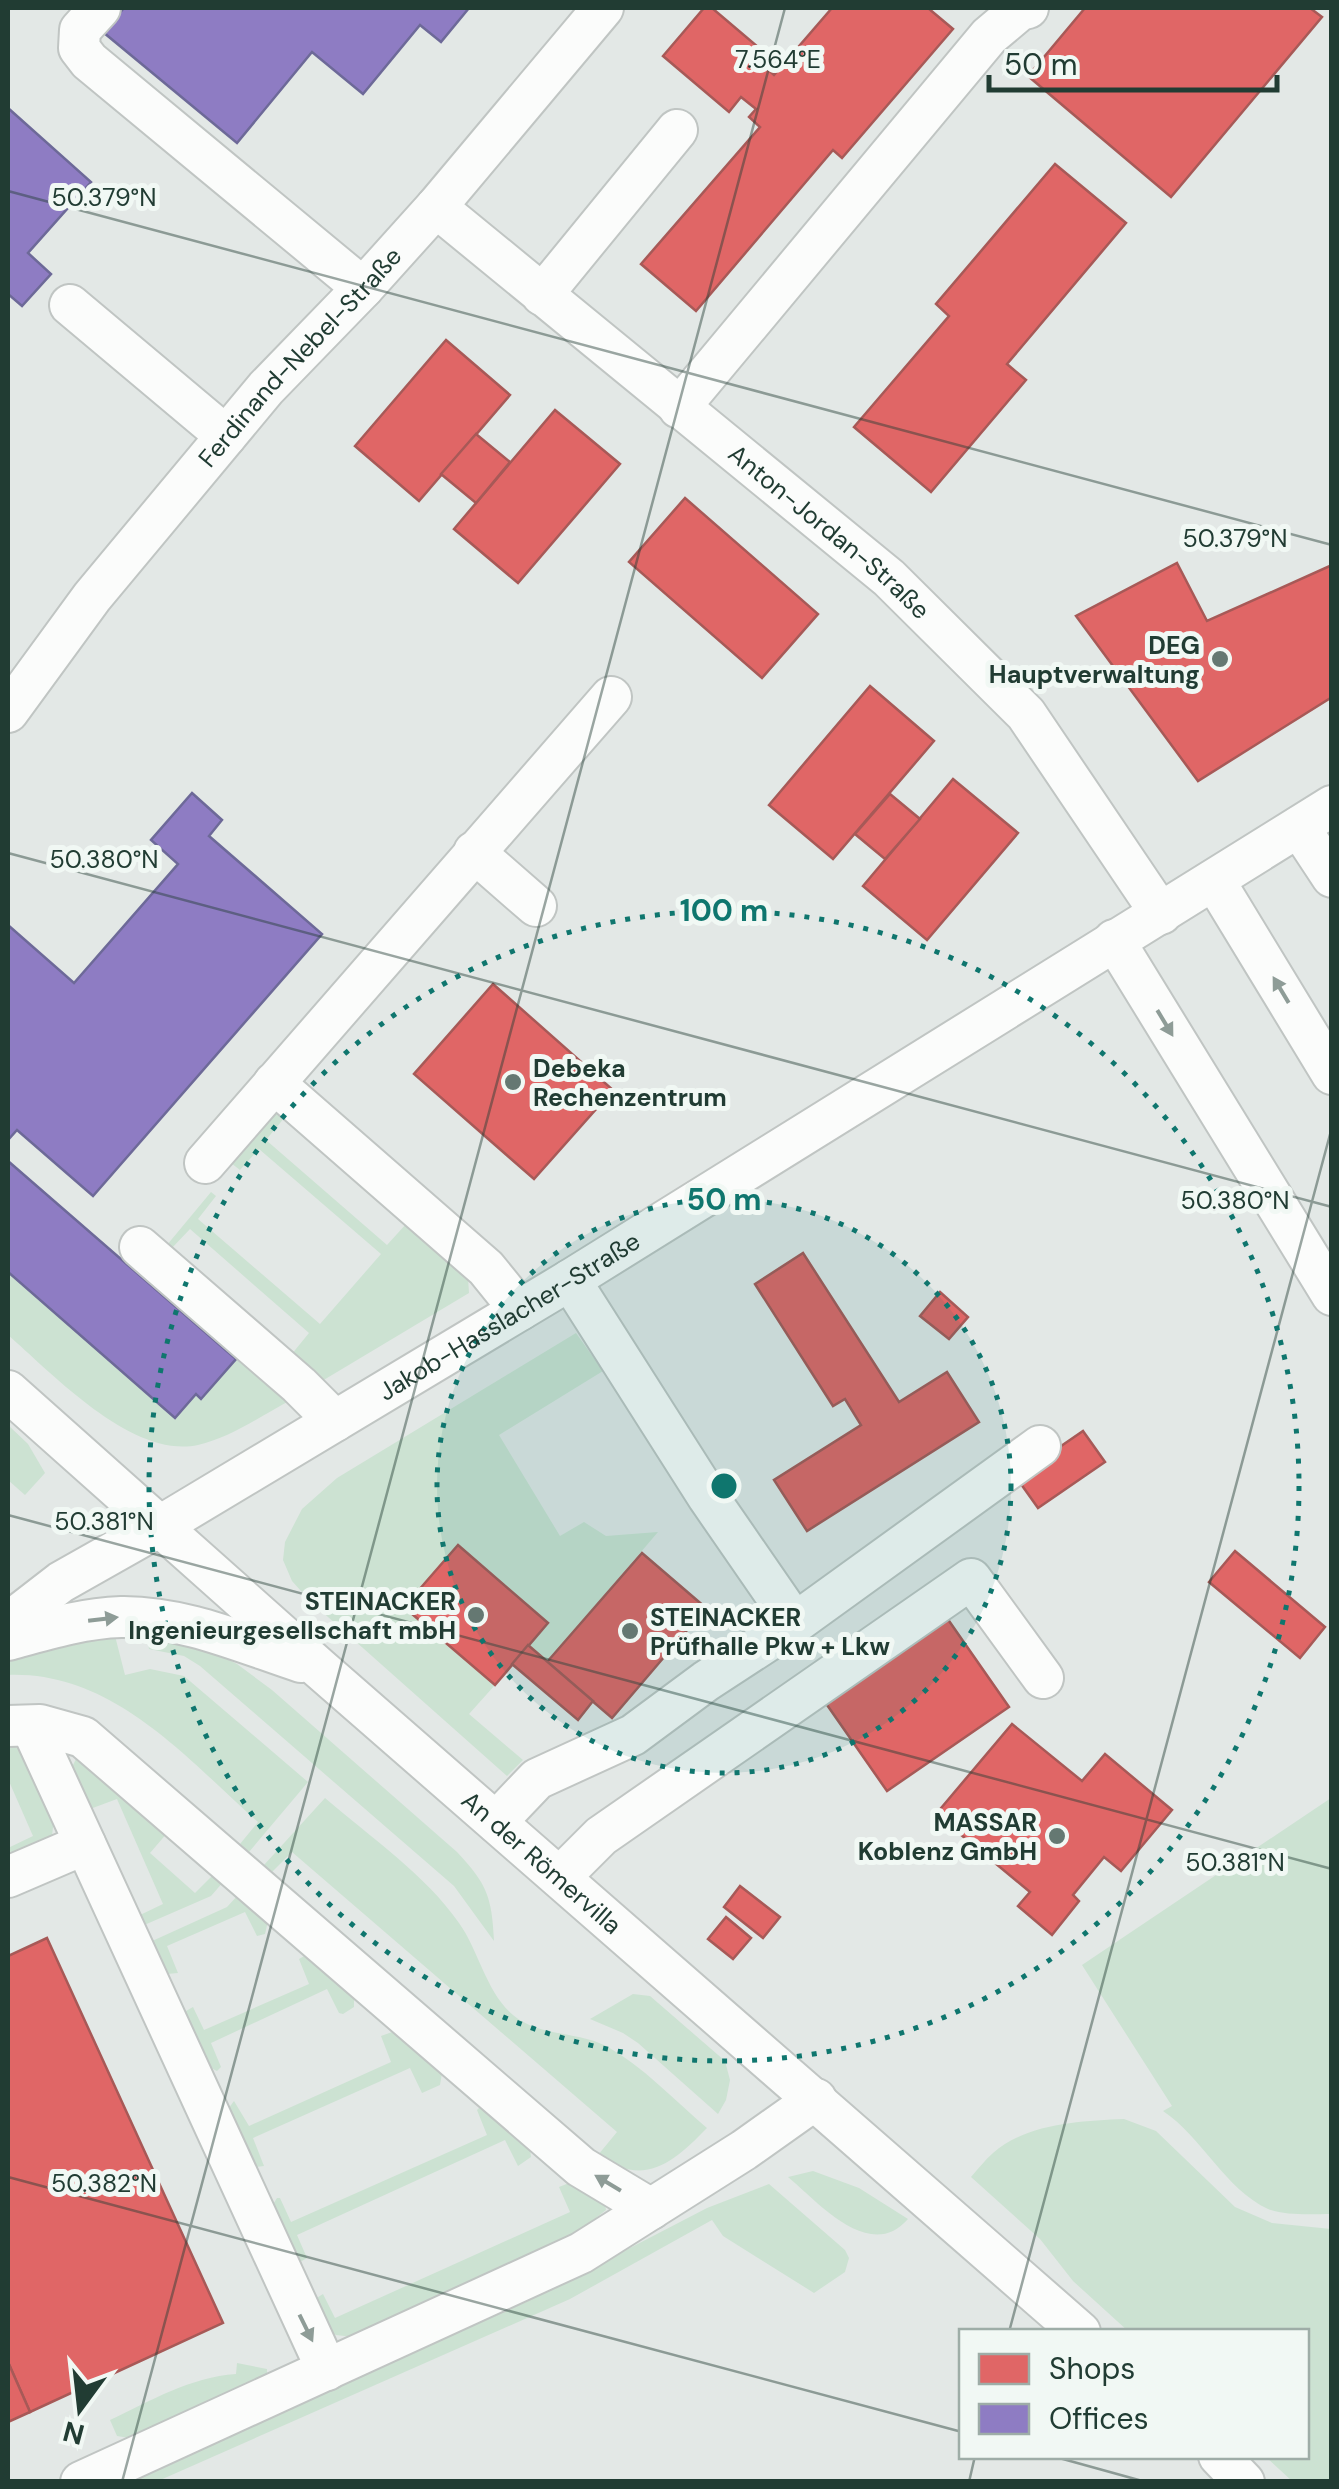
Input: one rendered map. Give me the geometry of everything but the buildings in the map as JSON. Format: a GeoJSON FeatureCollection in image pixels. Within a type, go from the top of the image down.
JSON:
{"type":"FeatureCollection","features":[{"type":"Feature","properties":{"kind":"street"},"geometry":{"type":"LineString","coordinates":[[100,8],[80,30],[79,48],[89,62],[363,288]]}},
{"type":"Feature","properties":{"kind":"street","name":"Ferdinand-Nebel-Straße"},"geometry":{"type":"LineString","coordinates":[[8,712],[92,596],[266,388],[436,207],[603,8]]}},
{"type":"Feature","properties":{"kind":"street"},"geometry":{"type":"LineString","coordinates":[[679,408],[989,36],[1020,10],[1028,8]]}},
{"type":"Feature","properties":{"kind":"street"},"geometry":{"type":"LineString","coordinates":[[542,295],[678,130]]}},
{"type":"Feature","properties":{"kind":"street","name":"Anton-Jordan-Straße"},"geometry":{"type":"LineString","coordinates":[[436,207],[890,578],[1026,714],[1161,914]]}},
{"type":"Feature","properties":{"kind":"street"},"geometry":{"type":"LineString","coordinates":[[70,304],[226,436]]}},
{"type":"Feature","properties":{"kind":"street"},"geometry":{"type":"LineString","coordinates":[[205,1163],[610,697]]}},
{"type":"Feature","properties":{"kind":"street"},"geometry":{"type":"LineString","coordinates":[[1315,817],[1332,877]]}},
{"type":"Feature","properties":{"kind":"street","name":"Jakob-Hasslacher-Straße"},"geometry":{"type":"LineString","coordinates":[[61,1582],[570,1280],[1315,817]]}},
{"type":"Feature","properties":{"kind":"street"},"geometry":{"type":"LineString","coordinates":[[474,852],[536,906]]}},
{"type":"Feature","properties":{"kind":"street"},"geometry":{"type":"LineString","coordinates":[[1214,880],[1332,1074]]}},
{"type":"Feature","properties":{"kind":"street"},"geometry":{"type":"LineString","coordinates":[[1114,940],[1332,1294]]}},
{"type":"Feature","properties":{"kind":"street"},"geometry":{"type":"LineString","coordinates":[[274,1084],[486,1268],[520,1310]]}},
{"type":"Feature","properties":{"kind":"street"},"geometry":{"type":"LineString","coordinates":[[140,1247],[335,1421]]}},
{"type":"Feature","properties":{"kind":"street"},"geometry":{"type":"LineString","coordinates":[[570,1280],[794,1624]]}},
{"type":"Feature","properties":{"kind":"street","name":"An der Römervilla"},"geometry":{"type":"LineString","coordinates":[[8,1391],[319,1668],[1077,2329]]}},
{"type":"Feature","properties":{"kind":"street"},"geometry":{"type":"LineString","coordinates":[[496,1822],[537,1779],[633,1735],[1040,1446]]}},
{"type":"Feature","properties":{"kind":"street"},"geometry":{"type":"LineString","coordinates":[[560,1877],[601,1836],[971,1580],[1043,1678]]}},
{"type":"Feature","properties":{"kind":"street"},"geometry":{"type":"LineString","coordinates":[[8,1601],[61,1582]]}},
{"type":"Feature","properties":{"kind":"street"},"geometry":{"type":"LineString","coordinates":[[8,1623],[61,1582]]}},
{"type":"Feature","properties":{"kind":"street"},"geometry":{"type":"LineString","coordinates":[[8,1640],[102,1618],[160,1620],[319,1668]]}},
{"type":"Feature","properties":{"kind":"street"},"geometry":{"type":"LineString","coordinates":[[326,2370],[85,1844],[19,1726],[40,1725],[83,1737],[581,2168],[651,2209]]}},
{"type":"Feature","properties":{"kind":"street"},"geometry":{"type":"LineString","coordinates":[[8,1878],[85,1844]]}},
{"type":"Feature","properties":{"kind":"street"},"geometry":{"type":"LineString","coordinates":[[81,2482],[582,2253],[816,2098]]}},
{"type":"Feature","properties":{"kind":"street"},"geometry":{"type":"LineString","coordinates":[[1222,2459],[1244,2482]]}},
{"type":"Feature","properties":{"kind":"green space"},"geometry":{"type":"Polygon","coordinates":[[[277,1111],[285,1117],[266,1140],[387,1245],[407,1223],[468,1278],[469,1293],[322,1381],[291,1355],[309,1333],[190,1229],[171,1249],[167,1245],[211,1192],[216,1196],[198,1219],[320,1324],[381,1254],[259,1149],[240,1170],[231,1163],[277,1111]]]}},
{"type":"Feature","properties":{"kind":"green space"},"geometry":{"type":"Polygon","coordinates":[[[8,1272],[175,1417],[196,1394],[201,1398],[236,1359],[289,1401],[210,1442],[173,1446],[147,1439],[95,1410],[8,1335],[8,1272]]]}},
{"type":"Feature","properties":{"kind":"green space"},"geometry":{"type":"Polygon","coordinates":[[[576,1333],[603,1371],[499,1435],[560,1536],[584,1522],[606,1536],[658,1532],[547,1662],[405,1607],[495,1685],[469,1714],[523,1760],[507,1776],[310,1601],[292,1581],[283,1560],[285,1542],[302,1509],[337,1478],[576,1333]]]}},
{"type":"Feature","properties":{"kind":"green space"},"geometry":{"type":"Polygon","coordinates":[[[8,1425],[28,1444],[45,1473],[25,1495],[8,1480],[8,1425]]]}},
{"type":"Feature","properties":{"kind":"green space"},"geometry":{"type":"Polygon","coordinates":[[[114,1632],[125,1675],[150,1669],[184,1676],[308,1782],[249,1852],[240,1844],[258,1822],[145,1723],[81,1687],[46,1678],[8,1675],[8,1656],[114,1632]]]}},
{"type":"Feature","properties":{"kind":"green space"},"geometry":{"type":"Polygon","coordinates":[[[147,1634],[204,1647],[237,1664],[457,1852],[486,1892],[494,1941],[454,1886],[200,1666],[184,1656],[149,1649],[147,1634]]]}},
{"type":"Feature","properties":{"kind":"green space"},"geometry":{"type":"Polygon","coordinates":[[[8,1742],[25,1754],[54,1818],[47,1843],[13,1856],[8,1848],[33,1836],[8,1779],[8,1742]]]}},
{"type":"Feature","properties":{"kind":"green space"},"geometry":{"type":"Polygon","coordinates":[[[76,1759],[83,1760],[168,1832],[150,1853],[195,1893],[213,1875],[224,1881],[211,1896],[142,1926],[140,1915],[163,1904],[117,1799],[90,1809],[71,1769],[76,1759]]]}},
{"type":"Feature","properties":{"kind":"green space"},"geometry":{"type":"Polygon","coordinates":[[[325,1798],[414,1872],[445,1905],[466,1934],[496,1995],[513,2015],[534,2027],[595,2041],[620,2054],[707,2128],[682,2152],[657,2167],[630,2170],[598,2155],[617,2132],[292,1852],[272,1872],[264,1865],[325,1798]]]}},
{"type":"Feature","properties":{"kind":"green space"},"geometry":{"type":"Polygon","coordinates":[[[1331,1798],[1331,2214],[1291,2214],[1268,2209],[1239,2189],[1190,2134],[1163,2111],[1172,2106],[1082,1965],[1331,1798]]]}},
{"type":"Feature","properties":{"kind":"green space"},"geometry":{"type":"Polygon","coordinates":[[[239,1894],[268,1921],[265,1934],[257,1936],[245,1912],[167,1946],[178,1973],[167,1974],[161,1969],[150,1942],[227,1907],[239,1894]]]}},
{"type":"Feature","properties":{"kind":"green space"},"geometry":{"type":"Polygon","coordinates":[[[306,1955],[354,1995],[354,2007],[339,2013],[327,1989],[211,2043],[221,2067],[217,2071],[211,2067],[190,2036],[186,2011],[193,2007],[204,2030],[309,1984],[299,1959],[306,1955]]]}},
{"type":"Feature","properties":{"kind":"green space"},"geometry":{"type":"Polygon","coordinates":[[[633,1994],[650,1996],[725,2061],[730,2080],[718,2114],[638,2043],[590,2019],[633,1994]]]}},
{"type":"Feature","properties":{"kind":"green space"},"geometry":{"type":"Polygon","coordinates":[[[395,2031],[442,2073],[440,2085],[422,2093],[410,2068],[253,2138],[264,2166],[248,2162],[228,2109],[234,2101],[249,2126],[391,2062],[381,2036],[395,2031]]]}},
{"type":"Feature","properties":{"kind":"green space"},"geometry":{"type":"Polygon","coordinates":[[[481,2106],[530,2149],[531,2157],[518,2166],[505,2140],[297,2235],[307,2258],[300,2262],[292,2259],[270,2209],[277,2198],[291,2222],[487,2135],[477,2110],[481,2106]]]}},
{"type":"Feature","properties":{"kind":"green space"},"geometry":{"type":"Polygon","coordinates":[[[1124,2119],[1156,2131],[1235,2207],[1272,2223],[1331,2229],[1331,2481],[1292,2481],[1268,2459],[1309,2459],[1309,2329],[1126,2329],[1073,2281],[1040,2239],[971,2177],[993,2153],[1022,2135],[1090,2121],[1124,2119]]]}},
{"type":"Feature","properties":{"kind":"green space"},"geometry":{"type":"Polygon","coordinates":[[[813,2171],[859,2188],[908,2219],[893,2231],[877,2235],[845,2224],[788,2177],[813,2171]]]}},
{"type":"Feature","properties":{"kind":"green space"},"geometry":{"type":"Polygon","coordinates":[[[569,2183],[605,2204],[606,2210],[578,2232],[353,2337],[326,2330],[315,2299],[323,2294],[335,2318],[570,2212],[559,2187],[569,2183]]]}},
{"type":"Feature","properties":{"kind":"green space"},"geometry":{"type":"Polygon","coordinates":[[[769,2184],[845,2250],[849,2258],[845,2272],[814,2293],[723,2236],[712,2220],[570,2299],[158,2481],[124,2482],[526,2302],[707,2208],[769,2184]]]}},
{"type":"Feature","properties":{"kind":"green space"},"geometry":{"type":"Polygon","coordinates":[[[237,2363],[267,2369],[267,2376],[129,2438],[117,2436],[110,2420],[187,2385],[236,2374],[237,2363]]]}},
{"type":"Feature","properties":{"kind":"place","name":"DEG Hauptverwaltung"},"geometry":{"type":"Point","coordinates":[1220,659]}},
{"type":"Feature","properties":{"kind":"place","name":"Debeka Rechenzentrum"},"geometry":{"type":"Point","coordinates":[513,1082]}},
{"type":"Feature","properties":{"kind":"place","name":"STEINACKER Ingenieurgesellschaft mbH"},"geometry":{"type":"Point","coordinates":[476,1615]}},
{"type":"Feature","properties":{"kind":"place","name":"STEINACKER Prüfhalle Pkw + Lkw"},"geometry":{"type":"Point","coordinates":[630,1631]}},
{"type":"Feature","properties":{"kind":"place","name":"MASSAR Koblenz GmbH"},"geometry":{"type":"Point","coordinates":[1057,1836]}}]}
